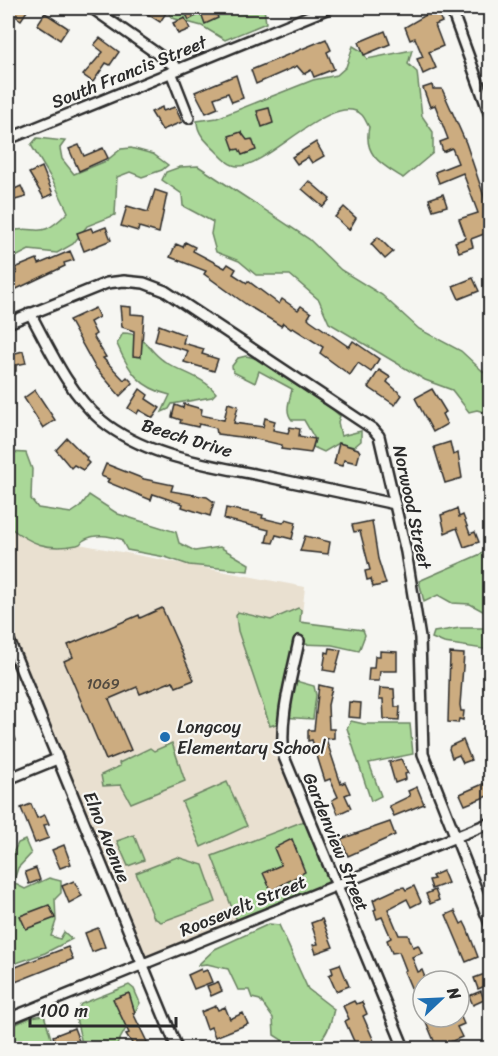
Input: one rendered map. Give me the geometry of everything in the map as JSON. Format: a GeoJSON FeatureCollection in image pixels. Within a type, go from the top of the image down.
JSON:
{"type":"FeatureCollection","features":[{"type":"Feature","properties":{"kind":"street"},"geometry":{"type":"LineString","coordinates":[[92,8],[175,70],[189,118]]}},
{"type":"Feature","properties":{"kind":"street","name":"South Francis Street"},"geometry":{"type":"LineString","coordinates":[[8,139],[329,8]]}},
{"type":"Feature","properties":{"kind":"street"},"geometry":{"type":"LineString","coordinates":[[451,8],[490,115]]}},
{"type":"Feature","properties":{"kind":"street","name":"Norwood Street"},"geometry":{"type":"LineString","coordinates":[[8,322],[107,283],[124,281],[144,283],[165,291],[373,429],[382,444],[410,575],[420,638],[423,754],[490,924]]}},
{"type":"Feature","properties":{"kind":"street","name":"Beech Drive"},"geometry":{"type":"LineString","coordinates":[[30,313],[69,381],[86,405],[101,420],[136,442],[183,458],[395,504]]}},
{"type":"Feature","properties":{"kind":"street","name":"Elno Avenue"},"geometry":{"type":"LineString","coordinates":[[8,638],[177,1048]]}},
{"type":"Feature","properties":{"kind":"street","name":"Gardenview Street"},"geometry":{"type":"LineString","coordinates":[[299,641],[283,714],[281,732],[284,757],[404,1048]]}},
{"type":"Feature","properties":{"kind":"street"},"geometry":{"type":"LineString","coordinates":[[8,779],[57,759]]}},
{"type":"Feature","properties":{"kind":"street","name":"Roosevelt Street"},"geometry":{"type":"LineString","coordinates":[[8,1019],[336,887],[490,822]]}},
{"type":"Feature","properties":{"kind":"shaded area","name":"Longcoy Elementary School"},"geometry":{"type":"Polygon","coordinates":[[[8,519],[37,536],[305,587],[299,641],[281,732],[308,820],[212,856],[239,926],[142,965],[8,638],[8,519]]]}},
{"type":"Feature","properties":{"kind":"green space"},"geometry":{"type":"Polygon","coordinates":[[[165,8],[264,8],[266,23],[225,40],[202,26],[172,18],[165,8]]]}},
{"type":"Feature","properties":{"kind":"green space"},"geometry":{"type":"Polygon","coordinates":[[[353,46],[363,52],[367,59],[412,50],[408,64],[417,72],[422,116],[433,132],[433,153],[403,178],[381,163],[371,152],[369,127],[365,119],[362,115],[350,110],[335,112],[318,120],[266,155],[251,163],[238,166],[226,161],[201,134],[197,121],[217,118],[313,80],[337,75],[346,67],[353,46]]]}},
{"type":"Feature","properties":{"kind":"green space"},"geometry":{"type":"Polygon","coordinates":[[[37,138],[65,141],[60,148],[62,159],[74,174],[106,161],[121,149],[131,148],[153,154],[168,165],[162,170],[142,177],[130,172],[117,177],[115,215],[87,226],[73,244],[57,253],[29,250],[8,261],[8,232],[26,229],[43,230],[58,222],[68,212],[31,145],[37,138]]]}},
{"type":"Feature","properties":{"kind":"green space"},"geometry":{"type":"Polygon","coordinates":[[[198,166],[309,239],[341,270],[382,295],[419,329],[461,351],[490,378],[490,414],[477,410],[469,412],[452,390],[425,380],[329,323],[319,300],[290,275],[256,275],[239,261],[216,252],[211,234],[213,222],[183,206],[182,194],[162,180],[166,172],[180,167],[198,166]]]}},
{"type":"Feature","properties":{"kind":"green space"},"geometry":{"type":"Polygon","coordinates":[[[123,333],[141,339],[164,361],[205,383],[216,393],[212,397],[172,404],[169,409],[162,412],[170,395],[151,388],[131,371],[117,344],[123,333]]]}},
{"type":"Feature","properties":{"kind":"green space"},"geometry":{"type":"Polygon","coordinates":[[[246,356],[255,358],[332,409],[340,416],[338,422],[341,436],[361,431],[361,441],[354,447],[339,443],[324,452],[313,447],[315,439],[304,420],[292,420],[288,413],[292,389],[259,371],[255,383],[233,372],[232,366],[238,358],[246,356]]]}},
{"type":"Feature","properties":{"kind":"green space"},"geometry":{"type":"Polygon","coordinates":[[[8,452],[26,453],[32,469],[31,499],[38,508],[71,513],[80,507],[89,495],[118,514],[176,532],[179,543],[195,551],[220,547],[249,564],[248,571],[189,565],[165,557],[127,550],[121,539],[107,536],[93,536],[81,544],[66,547],[32,542],[8,526],[8,499],[13,481],[8,452]]]}},
{"type":"Feature","properties":{"kind":"green space"},"geometry":{"type":"Polygon","coordinates":[[[490,550],[490,615],[470,604],[452,603],[438,595],[424,602],[419,581],[490,550]]]}},
{"type":"Feature","properties":{"kind":"green space"},"geometry":{"type":"Polygon","coordinates":[[[298,608],[301,610],[300,622],[363,630],[365,635],[359,651],[332,645],[297,644],[287,688],[296,681],[314,686],[316,695],[313,719],[280,717],[279,723],[270,726],[238,631],[236,616],[238,612],[271,620],[298,608]]]}},
{"type":"Feature","properties":{"kind":"green space"},"geometry":{"type":"Polygon","coordinates":[[[460,628],[490,628],[490,650],[444,643],[432,638],[434,632],[460,628]]]}},
{"type":"Feature","properties":{"kind":"green space"},"geometry":{"type":"Polygon","coordinates":[[[351,721],[364,724],[410,724],[413,754],[369,763],[381,796],[371,801],[347,728],[351,721]]]}},
{"type":"Feature","properties":{"kind":"green space"},"geometry":{"type":"Polygon","coordinates":[[[172,743],[185,781],[131,803],[121,785],[103,786],[101,775],[120,766],[119,763],[150,748],[154,751],[172,743]]]}},
{"type":"Feature","properties":{"kind":"green space"},"geometry":{"type":"Polygon","coordinates":[[[227,782],[247,826],[201,847],[182,802],[227,782]]]}},
{"type":"Feature","properties":{"kind":"green space"},"geometry":{"type":"Polygon","coordinates":[[[304,821],[333,888],[239,926],[212,856],[304,821]]]}},
{"type":"Feature","properties":{"kind":"green space"},"geometry":{"type":"Polygon","coordinates":[[[134,835],[144,860],[128,866],[117,841],[134,835]]]}},
{"type":"Feature","properties":{"kind":"green space"},"geometry":{"type":"Polygon","coordinates":[[[25,840],[31,854],[18,868],[13,883],[25,889],[49,878],[61,881],[61,893],[55,899],[56,921],[51,936],[60,939],[64,932],[72,939],[45,953],[8,966],[8,854],[13,853],[18,843],[25,840]]]}},
{"type":"Feature","properties":{"kind":"green space"},"geometry":{"type":"Polygon","coordinates":[[[177,857],[203,865],[216,902],[161,922],[154,918],[136,873],[177,857]]]}},
{"type":"Feature","properties":{"kind":"green space"},"geometry":{"type":"Polygon","coordinates":[[[269,924],[279,925],[308,989],[334,1009],[323,1038],[310,1046],[279,1048],[282,1040],[274,1035],[273,1018],[260,1000],[252,998],[249,990],[238,990],[228,969],[207,964],[198,965],[215,949],[269,924]]]}},
{"type":"Feature","properties":{"kind":"green space"},"geometry":{"type":"Polygon","coordinates":[[[129,985],[134,989],[140,1003],[115,1048],[83,1048],[75,1014],[81,1004],[129,985]]]}},
{"type":"Feature","properties":{"kind":"green space"},"geometry":{"type":"Polygon","coordinates":[[[44,1015],[54,1048],[15,1048],[12,1026],[31,1017],[44,1015]]]}},
{"type":"Feature","properties":{"kind":"building"},"geometry":{"type":"Polygon","coordinates":[[[8,8],[29,8],[21,20],[8,11],[8,8]]]}},
{"type":"Feature","properties":{"kind":"building"},"geometry":{"type":"Polygon","coordinates":[[[138,8],[165,8],[163,11],[166,13],[160,22],[138,8]]]}},
{"type":"Feature","properties":{"kind":"building"},"geometry":{"type":"Polygon","coordinates":[[[192,8],[196,16],[189,20],[184,10],[192,8]]]}},
{"type":"Feature","properties":{"kind":"building"},"geometry":{"type":"Polygon","coordinates":[[[215,8],[218,18],[205,24],[201,13],[215,8]]]}},
{"type":"Feature","properties":{"kind":"building"},"geometry":{"type":"Polygon","coordinates":[[[423,8],[435,8],[442,22],[435,25],[443,46],[429,52],[436,68],[423,74],[417,59],[423,57],[415,38],[410,40],[405,27],[426,15],[423,8]]]}},
{"type":"Feature","properties":{"kind":"building"},"geometry":{"type":"Polygon","coordinates":[[[45,13],[68,28],[60,40],[37,25],[45,13]]]}},
{"type":"Feature","properties":{"kind":"building"},"geometry":{"type":"Polygon","coordinates":[[[185,18],[190,29],[178,34],[173,23],[185,18]]]}},
{"type":"Feature","properties":{"kind":"building"},"geometry":{"type":"Polygon","coordinates":[[[385,31],[390,44],[364,55],[359,42],[385,31]]]}},
{"type":"Feature","properties":{"kind":"building"},"geometry":{"type":"Polygon","coordinates":[[[100,38],[119,52],[110,65],[106,63],[93,82],[83,75],[103,52],[94,45],[100,38]]]}},
{"type":"Feature","properties":{"kind":"building"},"geometry":{"type":"Polygon","coordinates":[[[326,39],[331,50],[327,52],[334,69],[314,77],[311,70],[304,74],[297,66],[256,84],[251,70],[326,39]]]}},
{"type":"Feature","properties":{"kind":"building"},"geometry":{"type":"Polygon","coordinates":[[[236,75],[243,98],[232,102],[228,93],[214,98],[218,108],[206,113],[195,92],[236,75]]]}},
{"type":"Feature","properties":{"kind":"building"},"geometry":{"type":"Polygon","coordinates":[[[432,85],[433,89],[442,89],[466,143],[490,214],[490,249],[484,234],[471,239],[473,247],[459,252],[455,242],[466,238],[459,219],[478,213],[463,173],[439,183],[435,172],[458,163],[452,148],[443,152],[440,142],[448,139],[435,105],[430,107],[423,88],[432,85]]]}},
{"type":"Feature","properties":{"kind":"building"},"geometry":{"type":"Polygon","coordinates":[[[162,107],[163,111],[175,107],[182,122],[162,130],[151,112],[162,107]]]}},
{"type":"Feature","properties":{"kind":"building"},"geometry":{"type":"Polygon","coordinates":[[[269,108],[273,123],[262,127],[257,111],[269,108]]]}},
{"type":"Feature","properties":{"kind":"building"},"geometry":{"type":"Polygon","coordinates":[[[241,132],[247,140],[252,139],[256,150],[242,155],[239,149],[234,150],[229,136],[241,132]]]}},
{"type":"Feature","properties":{"kind":"building"},"geometry":{"type":"Polygon","coordinates":[[[316,142],[324,156],[312,163],[308,157],[297,164],[292,157],[316,142]]]}},
{"type":"Feature","properties":{"kind":"building"},"geometry":{"type":"Polygon","coordinates":[[[79,145],[84,156],[103,148],[108,158],[79,171],[69,149],[79,145]]]}},
{"type":"Feature","properties":{"kind":"building"},"geometry":{"type":"Polygon","coordinates":[[[42,167],[53,194],[44,198],[29,173],[42,167]]]}},
{"type":"Feature","properties":{"kind":"building"},"geometry":{"type":"Polygon","coordinates":[[[309,181],[330,199],[323,207],[302,189],[309,181]]]}},
{"type":"Feature","properties":{"kind":"building"},"geometry":{"type":"Polygon","coordinates":[[[21,186],[26,197],[8,202],[8,192],[21,186]]]}},
{"type":"Feature","properties":{"kind":"building"},"geometry":{"type":"Polygon","coordinates":[[[155,190],[167,194],[159,233],[139,227],[138,231],[121,226],[127,206],[148,212],[155,190]]]}},
{"type":"Feature","properties":{"kind":"building"},"geometry":{"type":"Polygon","coordinates":[[[443,194],[447,206],[433,210],[429,199],[443,194]]]}},
{"type":"Feature","properties":{"kind":"building"},"geometry":{"type":"Polygon","coordinates":[[[344,207],[356,218],[349,230],[335,217],[344,207]]]}},
{"type":"Feature","properties":{"kind":"building"},"geometry":{"type":"Polygon","coordinates":[[[106,227],[111,240],[84,251],[77,233],[91,228],[93,232],[106,227]]]}},
{"type":"Feature","properties":{"kind":"building"},"geometry":{"type":"Polygon","coordinates":[[[378,237],[393,252],[385,259],[371,244],[378,237]]]}},
{"type":"Feature","properties":{"kind":"building"},"geometry":{"type":"Polygon","coordinates":[[[185,242],[195,247],[193,251],[225,268],[228,264],[236,269],[233,274],[247,283],[248,281],[279,304],[282,299],[298,310],[301,306],[311,313],[308,318],[310,320],[349,347],[353,341],[379,359],[371,372],[358,363],[350,375],[320,353],[323,347],[293,328],[283,323],[281,326],[247,305],[204,274],[206,271],[170,257],[176,244],[183,247],[185,242]]]}},
{"type":"Feature","properties":{"kind":"building"},"geometry":{"type":"Polygon","coordinates":[[[70,251],[74,260],[8,293],[8,277],[17,273],[15,268],[37,259],[39,264],[70,251]]]}},
{"type":"Feature","properties":{"kind":"building"},"geometry":{"type":"Polygon","coordinates":[[[473,278],[479,291],[459,299],[453,286],[473,278]]]}},
{"type":"Feature","properties":{"kind":"building"},"geometry":{"type":"Polygon","coordinates":[[[120,306],[131,307],[131,314],[144,315],[141,357],[133,356],[134,331],[122,327],[120,306]]]}},
{"type":"Feature","properties":{"kind":"building"},"geometry":{"type":"Polygon","coordinates":[[[95,308],[99,317],[90,322],[96,334],[93,336],[106,357],[103,358],[124,380],[127,377],[133,383],[120,396],[95,367],[69,320],[95,308]]]}},
{"type":"Feature","properties":{"kind":"building"},"geometry":{"type":"Polygon","coordinates":[[[159,325],[185,335],[183,343],[204,349],[202,354],[218,359],[214,371],[184,362],[188,351],[155,341],[159,325]]]}},
{"type":"Feature","properties":{"kind":"building"},"geometry":{"type":"Polygon","coordinates":[[[23,351],[26,363],[16,365],[16,371],[8,372],[8,355],[23,351]]]}},
{"type":"Feature","properties":{"kind":"building"},"geometry":{"type":"Polygon","coordinates":[[[379,370],[390,377],[387,382],[402,395],[395,405],[368,387],[379,370]]]}},
{"type":"Feature","properties":{"kind":"building"},"geometry":{"type":"Polygon","coordinates":[[[140,389],[148,395],[146,399],[160,408],[153,418],[139,410],[137,414],[128,408],[140,389]]]}},
{"type":"Feature","properties":{"kind":"building"},"geometry":{"type":"Polygon","coordinates":[[[432,389],[446,412],[442,414],[447,424],[433,432],[415,398],[432,389]]]}},
{"type":"Feature","properties":{"kind":"building"},"geometry":{"type":"Polygon","coordinates":[[[35,390],[55,420],[43,428],[24,398],[35,390]]]}},
{"type":"Feature","properties":{"kind":"building"},"geometry":{"type":"Polygon","coordinates":[[[228,403],[238,406],[234,423],[263,427],[265,418],[275,421],[273,430],[288,433],[290,427],[300,429],[299,436],[315,439],[311,453],[281,449],[282,445],[256,439],[217,434],[216,428],[180,423],[181,420],[172,417],[175,405],[183,408],[184,404],[202,409],[201,415],[224,420],[228,403]]]}},
{"type":"Feature","properties":{"kind":"building"},"geometry":{"type":"Polygon","coordinates":[[[67,438],[87,458],[89,463],[83,470],[74,465],[71,468],[56,450],[67,438]]]}},
{"type":"Feature","properties":{"kind":"building"},"geometry":{"type":"Polygon","coordinates":[[[450,442],[453,455],[458,453],[462,478],[445,483],[434,447],[450,442]]]}},
{"type":"Feature","properties":{"kind":"building"},"geometry":{"type":"Polygon","coordinates":[[[339,443],[358,449],[360,452],[357,463],[344,460],[342,466],[334,464],[339,443]]]}},
{"type":"Feature","properties":{"kind":"building"},"geometry":{"type":"Polygon","coordinates":[[[106,464],[144,479],[173,485],[171,491],[207,497],[214,502],[210,516],[153,494],[151,500],[107,482],[109,479],[101,476],[106,464]]]}},
{"type":"Feature","properties":{"kind":"building"},"geometry":{"type":"Polygon","coordinates":[[[226,508],[263,515],[262,518],[283,523],[286,519],[296,522],[292,539],[276,535],[273,543],[266,542],[269,530],[224,519],[226,508]]]}},
{"type":"Feature","properties":{"kind":"building"},"geometry":{"type":"Polygon","coordinates":[[[457,509],[459,517],[463,515],[470,534],[475,532],[479,542],[464,547],[457,528],[445,533],[441,515],[457,509]]]}},
{"type":"Feature","properties":{"kind":"building"},"geometry":{"type":"Polygon","coordinates":[[[372,521],[378,559],[386,584],[373,587],[371,579],[367,580],[365,571],[370,570],[360,531],[354,532],[352,525],[372,521]]]}},
{"type":"Feature","properties":{"kind":"building"},"geometry":{"type":"Polygon","coordinates":[[[305,536],[330,542],[328,554],[300,551],[305,536]]]}},
{"type":"Feature","properties":{"kind":"building","name":"Longcoy Elementary School"},"geometry":{"type":"Polygon","coordinates":[[[162,608],[194,680],[176,687],[173,681],[140,694],[137,687],[109,699],[131,750],[106,760],[64,661],[73,657],[68,645],[139,615],[140,618],[162,608]]]}},
{"type":"Feature","properties":{"kind":"building"},"geometry":{"type":"Polygon","coordinates":[[[330,648],[341,650],[335,672],[323,670],[326,652],[329,653],[330,648]]]}},
{"type":"Feature","properties":{"kind":"building"},"geometry":{"type":"Polygon","coordinates":[[[380,651],[397,652],[397,671],[380,671],[379,681],[368,681],[369,668],[374,668],[375,656],[380,656],[380,651]]]}},
{"type":"Feature","properties":{"kind":"building"},"geometry":{"type":"Polygon","coordinates":[[[450,653],[464,654],[460,705],[461,711],[464,711],[463,720],[459,719],[458,723],[448,722],[450,653]]]}},
{"type":"Feature","properties":{"kind":"building"},"geometry":{"type":"Polygon","coordinates":[[[319,685],[332,688],[328,705],[329,729],[334,729],[334,738],[326,739],[341,784],[345,782],[350,793],[345,795],[351,808],[338,814],[332,800],[338,797],[330,779],[325,781],[312,740],[308,741],[308,730],[314,730],[319,685]]]}},
{"type":"Feature","properties":{"kind":"building"},"geometry":{"type":"Polygon","coordinates":[[[380,688],[394,689],[395,707],[400,707],[399,720],[384,719],[383,699],[379,699],[380,688]]]}},
{"type":"Feature","properties":{"kind":"building"},"geometry":{"type":"Polygon","coordinates":[[[349,702],[361,703],[360,718],[348,717],[349,702]]]}},
{"type":"Feature","properties":{"kind":"building"},"geometry":{"type":"Polygon","coordinates":[[[8,719],[16,740],[8,743],[8,719]]]}},
{"type":"Feature","properties":{"kind":"building"},"geometry":{"type":"Polygon","coordinates":[[[463,740],[471,760],[463,763],[459,755],[452,758],[449,749],[450,746],[463,740]]]}},
{"type":"Feature","properties":{"kind":"building"},"geometry":{"type":"Polygon","coordinates":[[[401,759],[408,773],[405,774],[406,779],[395,783],[389,762],[401,759]]]}},
{"type":"Feature","properties":{"kind":"building"},"geometry":{"type":"Polygon","coordinates":[[[490,781],[490,795],[465,805],[460,794],[490,781]]]}},
{"type":"Feature","properties":{"kind":"building"},"geometry":{"type":"Polygon","coordinates":[[[417,787],[424,804],[394,816],[389,806],[410,796],[408,791],[417,787]]]}},
{"type":"Feature","properties":{"kind":"building"},"geometry":{"type":"Polygon","coordinates":[[[31,804],[37,818],[45,815],[49,824],[44,825],[49,838],[35,843],[21,808],[31,804]]]}},
{"type":"Feature","properties":{"kind":"building"},"geometry":{"type":"Polygon","coordinates":[[[390,822],[395,835],[348,856],[341,839],[390,822]]]}},
{"type":"Feature","properties":{"kind":"building"},"geometry":{"type":"Polygon","coordinates":[[[292,839],[305,872],[271,891],[263,873],[281,865],[274,848],[292,839]]]}},
{"type":"Feature","properties":{"kind":"building"},"geometry":{"type":"Polygon","coordinates":[[[64,845],[71,864],[60,868],[52,850],[64,845]]]}},
{"type":"Feature","properties":{"kind":"building"},"geometry":{"type":"Polygon","coordinates":[[[36,868],[40,880],[29,884],[25,872],[36,868]]]}},
{"type":"Feature","properties":{"kind":"building"},"geometry":{"type":"Polygon","coordinates":[[[443,871],[448,883],[432,889],[429,880],[434,879],[432,876],[443,871]]]}},
{"type":"Feature","properties":{"kind":"building"},"geometry":{"type":"Polygon","coordinates":[[[74,881],[82,896],[69,903],[62,886],[74,881]]]}},
{"type":"Feature","properties":{"kind":"building"},"geometry":{"type":"Polygon","coordinates":[[[414,886],[421,902],[411,907],[407,899],[388,909],[399,935],[408,935],[413,947],[418,945],[422,953],[412,957],[417,969],[411,969],[411,988],[399,952],[392,953],[387,940],[391,938],[382,917],[377,919],[373,900],[399,888],[404,887],[406,890],[414,886]]]}},
{"type":"Feature","properties":{"kind":"building"},"geometry":{"type":"Polygon","coordinates":[[[435,890],[439,900],[430,904],[426,894],[435,890]]]}},
{"type":"Feature","properties":{"kind":"building"},"geometry":{"type":"Polygon","coordinates":[[[49,905],[55,918],[26,929],[20,916],[49,905]]]}},
{"type":"Feature","properties":{"kind":"building"},"geometry":{"type":"Polygon","coordinates":[[[455,911],[461,924],[464,922],[467,928],[478,957],[466,962],[446,915],[455,911]]]}},
{"type":"Feature","properties":{"kind":"building"},"geometry":{"type":"Polygon","coordinates":[[[322,919],[333,947],[316,953],[313,945],[318,944],[311,923],[322,919]]]}},
{"type":"Feature","properties":{"kind":"building"},"geometry":{"type":"Polygon","coordinates":[[[98,928],[105,947],[92,952],[85,933],[98,928]]]}},
{"type":"Feature","properties":{"kind":"building"},"geometry":{"type":"Polygon","coordinates":[[[68,947],[73,959],[8,985],[8,970],[68,947]]]}},
{"type":"Feature","properties":{"kind":"building"},"geometry":{"type":"Polygon","coordinates":[[[340,964],[349,986],[336,991],[329,975],[333,973],[331,967],[340,964]]]}},
{"type":"Feature","properties":{"kind":"building"},"geometry":{"type":"Polygon","coordinates":[[[201,969],[202,972],[207,970],[212,982],[194,989],[188,975],[201,969]]]}},
{"type":"Feature","properties":{"kind":"building"},"geometry":{"type":"Polygon","coordinates":[[[487,975],[490,984],[478,989],[474,978],[487,975]]]}},
{"type":"Feature","properties":{"kind":"building"},"geometry":{"type":"Polygon","coordinates":[[[218,982],[222,991],[211,996],[207,986],[218,982]]]}},
{"type":"Feature","properties":{"kind":"building"},"geometry":{"type":"Polygon","coordinates":[[[481,991],[484,1000],[473,1005],[471,995],[481,991]]]}},
{"type":"Feature","properties":{"kind":"building"},"geometry":{"type":"Polygon","coordinates":[[[129,993],[135,1013],[133,1013],[150,1048],[135,1048],[126,1034],[129,1033],[113,999],[129,993]]]}},
{"type":"Feature","properties":{"kind":"building"},"geometry":{"type":"Polygon","coordinates":[[[354,1001],[356,1004],[362,1002],[367,1014],[363,1016],[377,1048],[357,1048],[345,1021],[349,1019],[343,1006],[354,1001]]]}},
{"type":"Feature","properties":{"kind":"building"},"geometry":{"type":"Polygon","coordinates":[[[216,1006],[218,1010],[225,1007],[230,1019],[243,1013],[248,1024],[215,1037],[211,1027],[207,1029],[201,1012],[216,1006]]]}},
{"type":"Feature","properties":{"kind":"building"},"geometry":{"type":"Polygon","coordinates":[[[74,1028],[81,1046],[31,1048],[54,1039],[53,1036],[74,1028]]]}},
{"type":"Feature","properties":{"kind":"building"},"geometry":{"type":"Polygon","coordinates":[[[429,1029],[458,1029],[462,1037],[450,1042],[452,1048],[437,1048],[429,1029]]]}},
{"type":"Feature","properties":{"kind":"place","name":"Longcoy Elementary School"},"geometry":{"type":"Point","coordinates":[165,737]}}]}
